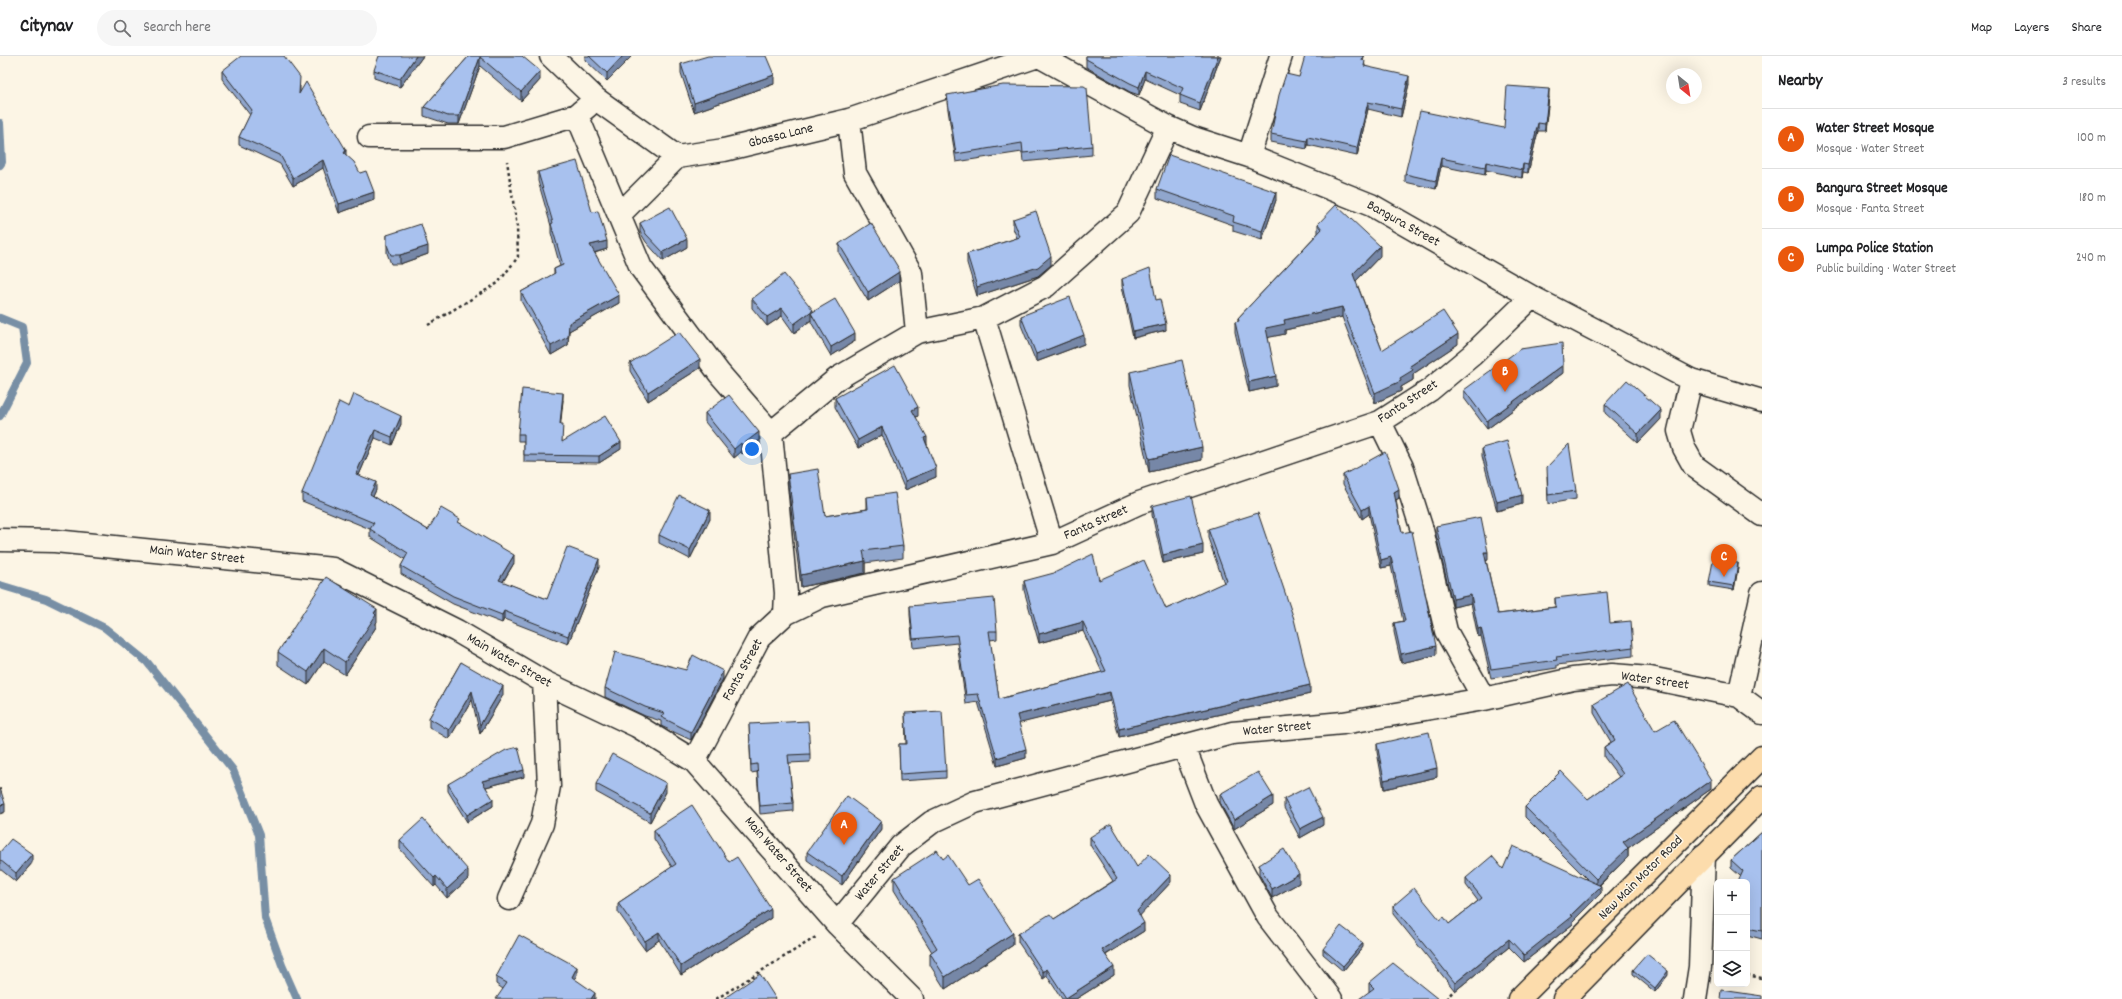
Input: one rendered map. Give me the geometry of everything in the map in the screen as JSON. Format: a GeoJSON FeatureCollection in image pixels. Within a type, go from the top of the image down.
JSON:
{"type":"FeatureCollection","features":[{"type":"Feature","properties":{"kind":"highway","name":"New Main Motor Road"},"geometry":{"type":"LineString","coordinates":[[1519,999],[1762,757]]}},
{"type":"Feature","properties":{"kind":"highway","name":"New Main Motor Road"},"geometry":{"type":"LineString","coordinates":[[1564,999],[1762,797]]}},
{"type":"Feature","properties":{"kind":"street"},"geometry":{"type":"LineString","coordinates":[[551,56],[596,99],[677,157],[619,215]]}},
{"type":"Feature","properties":{"kind":"street","name":"Gbassa Lane"},"geometry":{"type":"LineString","coordinates":[[677,157],[724,150],[849,120],[1038,56]]}},
{"type":"Feature","properties":{"kind":"street","name":"Bangura Street"},"geometry":{"type":"LineString","coordinates":[[1038,56],[1168,127],[1193,138],[1249,156],[1371,205],[1532,297],[1691,380],[1762,401]]}},
{"type":"Feature","properties":{"kind":"street"},"geometry":{"type":"LineString","coordinates":[[1249,156],[1281,56]]}},
{"type":"Feature","properties":{"kind":"street"},"geometry":{"type":"LineString","coordinates":[[369,137],[504,137],[577,115],[596,99]]}},
{"type":"Feature","properties":{"kind":"street"},"geometry":{"type":"LineString","coordinates":[[577,115],[641,268],[719,373],[771,433],[786,593],[785,614]]}},
{"type":"Feature","properties":{"kind":"street"},"geometry":{"type":"LineString","coordinates":[[849,120],[855,173],[911,273],[917,332]]}},
{"type":"Feature","properties":{"kind":"street"},"geometry":{"type":"LineString","coordinates":[[771,433],[838,378],[917,332],[984,318],[1046,286],[1128,213],[1168,127]]}},
{"type":"Feature","properties":{"kind":"street","name":"Fanta Street"},"geometry":{"type":"LineString","coordinates":[[694,761],[759,638],[785,614],[822,596],[1052,543],[1139,503],[1380,422],[1430,390],[1472,355],[1532,297]]}},
{"type":"Feature","properties":{"kind":"street"},"geometry":{"type":"LineString","coordinates":[[984,318],[1052,543]]}},
{"type":"Feature","properties":{"kind":"street"},"geometry":{"type":"LineString","coordinates":[[1691,380],[1679,431],[1684,448],[1694,466],[1762,515]]}},
{"type":"Feature","properties":{"kind":"street"},"geometry":{"type":"LineString","coordinates":[[1380,422],[1402,467],[1422,530],[1446,631],[1484,699]]}},
{"type":"Feature","properties":{"kind":"street","name":"Main Water Street"},"geometry":{"type":"LineString","coordinates":[[0,540],[55,541],[333,569],[457,631],[544,682],[637,726],[694,761],[837,924],[912,999]]}},
{"type":"Feature","properties":{"kind":"street"},"geometry":{"type":"LineString","coordinates":[[1739,696],[1762,593]]}},
{"type":"Feature","properties":{"kind":"street","name":"Water Street"},"geometry":{"type":"LineString","coordinates":[[837,924],[901,846],[932,822],[975,802],[1232,733],[1343,723],[1484,699],[1573,679],[1612,675],[1650,678],[1739,696],[1762,713]]}},
{"type":"Feature","properties":{"kind":"street"},"geometry":{"type":"LineString","coordinates":[[509,899],[542,824],[549,786],[544,682]]}},
{"type":"Feature","properties":{"kind":"street"},"geometry":{"type":"LineString","coordinates":[[1184,747],[1206,804],[1268,917],[1332,999]]}},
{"type":"Feature","properties":{"kind":"street"},"geometry":{"type":"LineString","coordinates":[[1695,999],[1700,967],[1704,855]]}},
{"type":"Feature","properties":{"kind":"path"},"geometry":{"type":"LineString","coordinates":[[428,325],[498,283],[518,257],[517,227],[504,137]]}},
{"type":"Feature","properties":{"kind":"path"},"geometry":{"type":"LineString","coordinates":[[716,999],[837,924]]}},
{"type":"Feature","properties":{"kind":"path"},"geometry":{"type":"LineString","coordinates":[[1750,976],[1762,978]]}},
{"type":"Feature","properties":{"kind":"path"},"geometry":{"type":"LineString","coordinates":[[1446,999],[1460,984]]}},
{"type":"Feature","properties":{"kind":"building"},"geometry":{"type":"Polygon","coordinates":[[[241,56],[284,56],[300,77],[299,94],[306,82],[346,150],[344,153],[354,162],[360,173],[366,171],[374,192],[339,204],[323,160],[293,178],[280,155],[239,137],[252,110],[222,71],[241,56]]]}},
{"type":"Feature","properties":{"kind":"building"},"geometry":{"type":"Polygon","coordinates":[[[379,56],[416,56],[400,79],[374,70],[379,56]]]}},
{"type":"Feature","properties":{"kind":"building"},"geometry":{"type":"Polygon","coordinates":[[[469,56],[522,56],[540,71],[521,92],[480,57],[459,116],[448,116],[424,107],[469,56]]]}},
{"type":"Feature","properties":{"kind":"building"},"geometry":{"type":"Polygon","coordinates":[[[589,56],[623,56],[607,73],[589,56]]]}},
{"type":"Feature","properties":{"kind":"building"},"geometry":{"type":"Polygon","coordinates":[[[708,56],[766,56],[774,75],[694,103],[681,64],[708,56]]]}},
{"type":"Feature","properties":{"kind":"building"},"geometry":{"type":"Polygon","coordinates":[[[1086,56],[1218,56],[1200,103],[1180,95],[1183,88],[1145,71],[1139,87],[1086,59],[1086,56]]]}},
{"type":"Feature","properties":{"kind":"building"},"geometry":{"type":"Polygon","coordinates":[[[1305,56],[1363,56],[1362,60],[1365,61],[1364,66],[1409,76],[1401,109],[1368,102],[1357,148],[1308,137],[1307,141],[1271,134],[1279,95],[1286,74],[1299,77],[1305,56]]]}},
{"type":"Feature","properties":{"kind":"building"},"geometry":{"type":"Polygon","coordinates":[[[1003,85],[1084,86],[1087,88],[1092,146],[1023,153],[1022,143],[956,154],[947,95],[1003,85]]]}},
{"type":"Feature","properties":{"kind":"building"},"geometry":{"type":"Polygon","coordinates":[[[1507,86],[1549,89],[1545,124],[1538,123],[1528,165],[1523,164],[1522,170],[1486,162],[1485,167],[1441,158],[1436,181],[1405,174],[1420,111],[1504,128],[1507,86]]]}},
{"type":"Feature","properties":{"kind":"building"},"geometry":{"type":"Polygon","coordinates":[[[1169,155],[1276,192],[1262,231],[1233,222],[1234,216],[1157,189],[1169,155]]]}},
{"type":"Feature","properties":{"kind":"building"},"geometry":{"type":"Polygon","coordinates":[[[577,161],[592,212],[598,211],[607,241],[590,245],[619,295],[569,323],[568,337],[551,346],[521,292],[555,273],[554,269],[563,265],[551,224],[553,223],[538,172],[577,161]]]}},
{"type":"Feature","properties":{"kind":"building"},"geometry":{"type":"Polygon","coordinates":[[[1336,205],[1380,246],[1353,274],[1382,350],[1443,311],[1458,334],[1410,366],[1413,370],[1400,378],[1401,381],[1375,393],[1342,307],[1284,320],[1285,324],[1266,328],[1276,376],[1249,382],[1235,322],[1239,321],[1238,318],[1322,229],[1318,224],[1336,205]]]}},
{"type":"Feature","properties":{"kind":"building"},"geometry":{"type":"Polygon","coordinates":[[[670,207],[687,239],[663,252],[646,234],[640,223],[670,207]]]}},
{"type":"Feature","properties":{"kind":"building"},"geometry":{"type":"Polygon","coordinates":[[[1036,211],[1051,256],[1038,267],[977,287],[967,254],[1020,237],[1013,219],[1036,211]]]}},
{"type":"Feature","properties":{"kind":"building"},"geometry":{"type":"Polygon","coordinates":[[[871,223],[899,269],[899,272],[868,292],[839,244],[871,223]]]}},
{"type":"Feature","properties":{"kind":"building"},"geometry":{"type":"Polygon","coordinates":[[[421,224],[428,246],[400,255],[391,255],[387,245],[387,235],[421,224]]]}},
{"type":"Feature","properties":{"kind":"building"},"geometry":{"type":"Polygon","coordinates":[[[1150,268],[1156,300],[1160,299],[1166,324],[1133,331],[1122,279],[1150,268]]]}},
{"type":"Feature","properties":{"kind":"building"},"geometry":{"type":"Polygon","coordinates":[[[784,274],[813,310],[794,324],[782,308],[767,317],[752,299],[784,274]]]}},
{"type":"Feature","properties":{"kind":"building"},"geometry":{"type":"Polygon","coordinates":[[[1070,297],[1084,335],[1036,354],[1021,316],[1070,297]]]}},
{"type":"Feature","properties":{"kind":"building"},"geometry":{"type":"Polygon","coordinates":[[[835,299],[855,333],[831,347],[811,313],[835,299]]]}},
{"type":"Feature","properties":{"kind":"building"},"geometry":{"type":"Polygon","coordinates":[[[679,332],[700,359],[648,392],[630,363],[679,332]]]}},
{"type":"Feature","properties":{"kind":"building"},"geometry":{"type":"Polygon","coordinates":[[[1562,343],[1563,365],[1487,421],[1464,390],[1520,349],[1562,343]]]}},
{"type":"Feature","properties":{"kind":"building"},"geometry":{"type":"Polygon","coordinates":[[[1182,360],[1202,447],[1149,459],[1130,372],[1182,360]]]}},
{"type":"Feature","properties":{"kind":"building"},"geometry":{"type":"Polygon","coordinates":[[[895,365],[918,407],[912,410],[927,437],[924,438],[936,468],[905,481],[882,427],[858,440],[835,398],[895,365]]]}},
{"type":"Feature","properties":{"kind":"building"},"geometry":{"type":"Polygon","coordinates":[[[1627,380],[1661,410],[1638,434],[1605,404],[1627,380]]]}},
{"type":"Feature","properties":{"kind":"building"},"geometry":{"type":"Polygon","coordinates":[[[522,389],[563,393],[560,424],[563,424],[562,442],[605,416],[621,442],[599,456],[524,455],[524,434],[518,434],[522,389]]]}},
{"type":"Feature","properties":{"kind":"building"},"geometry":{"type":"Polygon","coordinates":[[[354,394],[401,416],[392,437],[375,430],[356,474],[376,482],[370,494],[428,530],[441,508],[460,519],[458,522],[514,555],[499,580],[547,599],[567,547],[599,559],[568,636],[504,611],[502,615],[453,596],[401,566],[408,553],[370,529],[374,523],[302,493],[339,402],[349,407],[354,394]]]}},
{"type":"Feature","properties":{"kind":"building"},"geometry":{"type":"Polygon","coordinates":[[[729,395],[759,432],[734,449],[705,413],[729,395]]]}},
{"type":"Feature","properties":{"kind":"building"},"geometry":{"type":"Polygon","coordinates":[[[1507,441],[1522,495],[1497,502],[1482,448],[1507,441]]]}},
{"type":"Feature","properties":{"kind":"building"},"geometry":{"type":"Polygon","coordinates":[[[1569,444],[1576,491],[1548,495],[1547,467],[1569,444]]]}},
{"type":"Feature","properties":{"kind":"building"},"geometry":{"type":"Polygon","coordinates":[[[1385,452],[1399,489],[1394,492],[1402,533],[1412,531],[1436,646],[1401,654],[1394,623],[1405,621],[1391,557],[1381,560],[1369,506],[1362,510],[1343,475],[1385,452]]]}},
{"type":"Feature","properties":{"kind":"building"},"geometry":{"type":"Polygon","coordinates":[[[818,469],[825,516],[868,509],[867,497],[895,493],[903,546],[863,551],[865,561],[801,575],[788,474],[818,469]]]}},
{"type":"Feature","properties":{"kind":"building"},"geometry":{"type":"Polygon","coordinates":[[[679,495],[710,510],[690,550],[659,535],[679,495]]]}},
{"type":"Feature","properties":{"kind":"building"},"geometry":{"type":"Polygon","coordinates":[[[1191,496],[1203,545],[1163,555],[1152,506],[1191,496]]]}},
{"type":"Feature","properties":{"kind":"building"},"geometry":{"type":"Polygon","coordinates":[[[1258,513],[1294,619],[1310,685],[1119,729],[1110,692],[1017,715],[1026,749],[997,758],[978,694],[966,695],[957,635],[913,639],[910,606],[994,598],[997,631],[989,631],[999,699],[1106,671],[1083,622],[1039,634],[1024,581],[1054,573],[1093,554],[1099,580],[1144,560],[1166,609],[1227,581],[1208,529],[1258,513]]]}},
{"type":"Feature","properties":{"kind":"building"},"geometry":{"type":"Polygon","coordinates":[[[1481,517],[1488,552],[1484,552],[1498,614],[1556,607],[1555,598],[1607,592],[1610,623],[1631,621],[1633,647],[1556,657],[1557,660],[1491,669],[1481,628],[1478,629],[1471,595],[1453,599],[1436,526],[1481,517]]]}},
{"type":"Feature","properties":{"kind":"building"},"geometry":{"type":"Polygon","coordinates":[[[1713,561],[1738,563],[1734,586],[1709,582],[1713,561]]]}},
{"type":"Feature","properties":{"kind":"building"},"geometry":{"type":"Polygon","coordinates":[[[326,577],[377,609],[374,613],[376,615],[345,662],[324,648],[308,672],[278,652],[326,577]]]}},
{"type":"Feature","properties":{"kind":"building"},"geometry":{"type":"Polygon","coordinates":[[[615,652],[686,670],[693,655],[723,671],[691,732],[661,717],[664,713],[645,707],[605,688],[615,652]]]}},
{"type":"Feature","properties":{"kind":"building"},"geometry":{"type":"Polygon","coordinates":[[[461,662],[503,686],[480,725],[472,691],[449,730],[429,718],[461,662]]]}},
{"type":"Feature","properties":{"kind":"building"},"geometry":{"type":"Polygon","coordinates":[[[1628,684],[1655,731],[1674,720],[1711,780],[1623,842],[1628,848],[1596,879],[1525,807],[1561,771],[1588,799],[1623,774],[1604,747],[1615,740],[1594,704],[1628,684]]]}},
{"type":"Feature","properties":{"kind":"building"},"geometry":{"type":"Polygon","coordinates":[[[942,711],[946,771],[900,774],[899,744],[907,744],[905,713],[942,711]]]}},
{"type":"Feature","properties":{"kind":"building"},"geometry":{"type":"Polygon","coordinates":[[[808,721],[810,754],[788,755],[793,803],[760,806],[757,764],[751,765],[749,724],[808,721]]]}},
{"type":"Feature","properties":{"kind":"building"},"geometry":{"type":"Polygon","coordinates":[[[1429,732],[1437,768],[1384,780],[1377,744],[1429,732]]]}},
{"type":"Feature","properties":{"kind":"building"},"geometry":{"type":"Polygon","coordinates":[[[518,747],[524,770],[482,781],[493,799],[467,815],[448,784],[506,750],[518,747]]]}},
{"type":"Feature","properties":{"kind":"building"},"geometry":{"type":"Polygon","coordinates":[[[612,754],[666,783],[650,813],[596,784],[612,754]]]}},
{"type":"Feature","properties":{"kind":"building"},"geometry":{"type":"Polygon","coordinates":[[[1258,772],[1273,796],[1234,820],[1220,794],[1258,772]]]}},
{"type":"Feature","properties":{"kind":"building"},"geometry":{"type":"Polygon","coordinates":[[[1308,787],[1323,817],[1300,829],[1284,799],[1308,787]]]}},
{"type":"Feature","properties":{"kind":"building"},"geometry":{"type":"Polygon","coordinates":[[[0,788],[5,804],[0,805],[0,788]]]}},
{"type":"Feature","properties":{"kind":"building"},"geometry":{"type":"Polygon","coordinates":[[[847,796],[881,821],[842,876],[807,852],[847,796]]]}},
{"type":"Feature","properties":{"kind":"building"},"geometry":{"type":"Polygon","coordinates":[[[692,805],[729,862],[737,857],[771,909],[681,966],[659,932],[645,941],[618,903],[676,864],[654,830],[692,805]]]}},
{"type":"Feature","properties":{"kind":"building"},"geometry":{"type":"Polygon","coordinates":[[[423,819],[468,870],[447,889],[436,876],[434,878],[400,840],[423,819]]]}},
{"type":"Feature","properties":{"kind":"building"},"geometry":{"type":"Polygon","coordinates":[[[1111,824],[1137,867],[1149,854],[1171,875],[1137,911],[1144,923],[1102,950],[1114,967],[1066,998],[1047,969],[1043,972],[1018,934],[1050,914],[1054,919],[1117,879],[1090,837],[1111,824]]]}},
{"type":"Feature","properties":{"kind":"building"},"geometry":{"type":"Polygon","coordinates":[[[1762,832],[1762,931],[1750,929],[1750,879],[1739,879],[1743,871],[1731,860],[1762,832]]]}},
{"type":"Feature","properties":{"kind":"building"},"geometry":{"type":"Polygon","coordinates":[[[11,839],[32,854],[16,873],[0,860],[0,852],[11,839]]]}},
{"type":"Feature","properties":{"kind":"building"},"geometry":{"type":"Polygon","coordinates":[[[1513,846],[1601,886],[1571,915],[1573,916],[1524,955],[1509,939],[1455,983],[1393,906],[1414,888],[1440,920],[1444,917],[1449,924],[1482,898],[1466,878],[1492,856],[1503,869],[1513,846]]]}},
{"type":"Feature","properties":{"kind":"building"},"geometry":{"type":"Polygon","coordinates":[[[1284,849],[1299,874],[1272,889],[1259,865],[1284,849]]]}},
{"type":"Feature","properties":{"kind":"building"},"geometry":{"type":"Polygon","coordinates":[[[937,850],[943,859],[948,855],[968,885],[978,879],[1013,933],[945,977],[930,953],[937,948],[894,878],[937,850]]]}},
{"type":"Feature","properties":{"kind":"building"},"geometry":{"type":"Polygon","coordinates":[[[1341,926],[1363,943],[1343,966],[1323,949],[1341,926]]]}},
{"type":"Feature","properties":{"kind":"building"},"geometry":{"type":"Polygon","coordinates":[[[519,935],[577,967],[572,977],[595,993],[591,999],[496,999],[507,983],[496,977],[519,935]]]}},
{"type":"Feature","properties":{"kind":"building"},"geometry":{"type":"Polygon","coordinates":[[[1647,954],[1668,971],[1655,988],[1633,970],[1647,954]]]}},
{"type":"Feature","properties":{"kind":"building"},"geometry":{"type":"Polygon","coordinates":[[[1393,963],[1438,999],[1359,999],[1374,988],[1369,983],[1393,963]]]}},
{"type":"Feature","properties":{"kind":"building"},"geometry":{"type":"Polygon","coordinates":[[[760,974],[776,999],[723,999],[760,974]]]}},
{"type":"Feature","properties":{"kind":"building"},"geometry":{"type":"Polygon","coordinates":[[[1721,990],[1762,996],[1762,999],[1720,999],[1721,990]]]}},
{"type":"Feature","properties":{"kind":"waterway"},"geometry":{"type":"LineString","coordinates":[[0,123],[2,162],[0,165]]}},
{"type":"Feature","properties":{"kind":"waterway"},"geometry":{"type":"LineString","coordinates":[[0,318],[22,327],[27,363],[0,416]]}},
{"type":"Feature","properties":{"kind":"waterway"},"geometry":{"type":"LineString","coordinates":[[0,585],[46,599],[105,628],[147,662],[233,770],[259,835],[265,918],[282,965],[297,999]]}},
{"type":"Feature","properties":{"kind":"place","name":"Bangura Street Mosque"},"geometry":{"type":"Point","coordinates":[1505,392]}},
{"type":"Feature","properties":{"kind":"place","name":"Lumpa Police Station"},"geometry":{"type":"Point","coordinates":[1724,577]}},
{"type":"Feature","properties":{"kind":"place","name":"Water Street Mosque"},"geometry":{"type":"Point","coordinates":[844,845]}}]}
